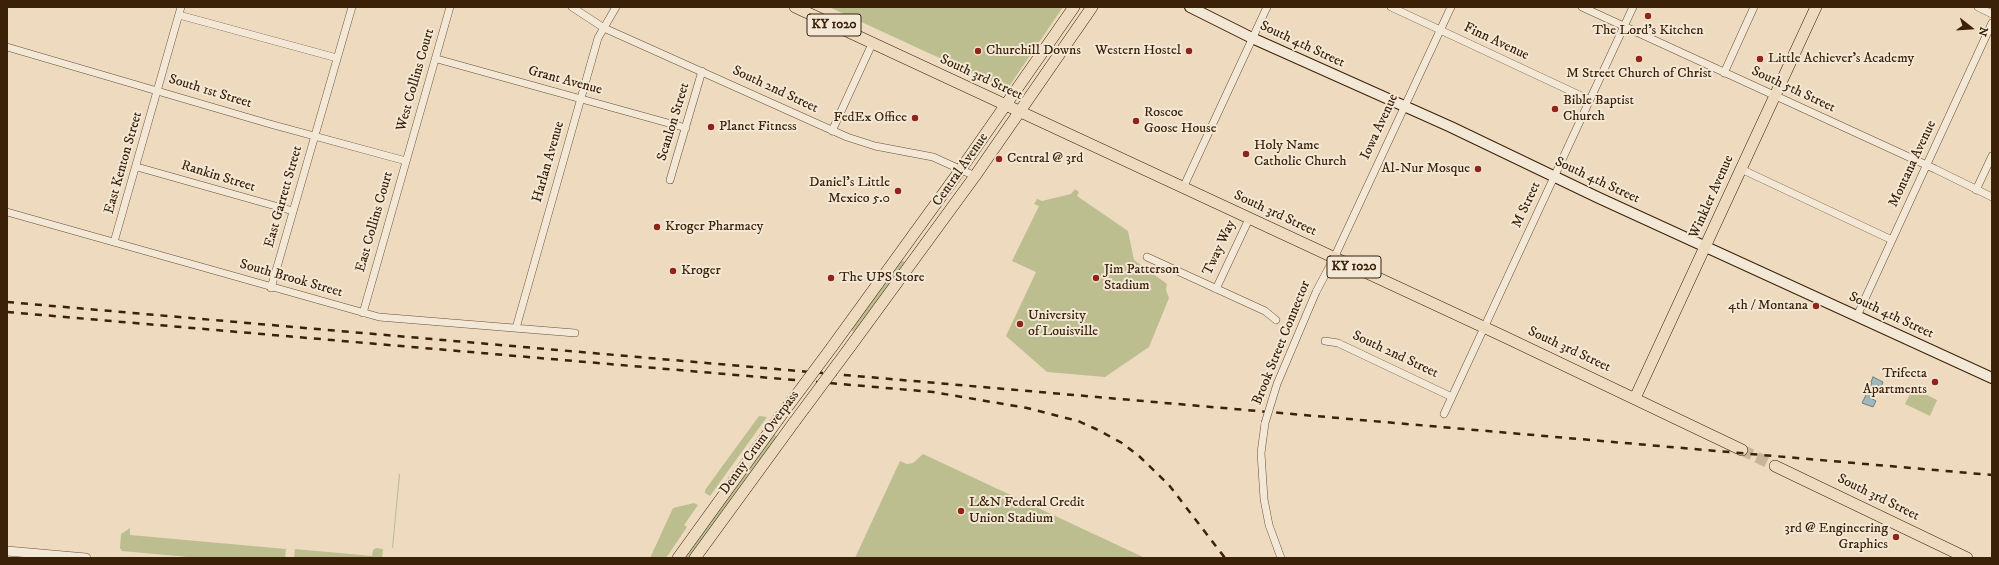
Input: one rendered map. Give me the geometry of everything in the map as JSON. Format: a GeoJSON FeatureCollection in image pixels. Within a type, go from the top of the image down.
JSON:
{"type":"FeatureCollection","features":[{"type":"Feature","properties":{"kind":"main road","name":"South 3rd Street"},"geometry":{"type":"LineString","coordinates":[[795,7],[1635,398],[1742,450]]}},
{"type":"Feature","properties":{"kind":"main road","name":"Central Avenue"},"geometry":{"type":"LineString","coordinates":[[832,347],[1006,106],[1074,7]]}},
{"type":"Feature","properties":{"kind":"main road","name":"Central Avenue"},"geometry":{"type":"LineString","coordinates":[[850,347],[975,176],[1092,7]]}},
{"type":"Feature","properties":{"kind":"main road","name":"South 4th Street"},"geometry":{"type":"LineString","coordinates":[[1190,7],[1252,38],[1507,153],[1554,177],[1992,378]]}},
{"type":"Feature","properties":{"kind":"main road","name":"Winkler Avenue"},"geometry":{"type":"LineString","coordinates":[[1635,398],[1816,7]]}},
{"type":"Feature","properties":{"kind":"main road","name":"Denny Crum Overpass"},"geometry":{"type":"LineString","coordinates":[[678,558],[832,347]]}},
{"type":"Feature","properties":{"kind":"main road","name":"Denny Crum Overpass"},"geometry":{"type":"LineString","coordinates":[[695,558],[850,347]]}},
{"type":"Feature","properties":{"kind":"main road","name":"South 3rd Street"},"geometry":{"type":"LineString","coordinates":[[1775,466],[1967,558]]}},
{"type":"Feature","properties":{"kind":"street","name":"East Kenton Street"},"geometry":{"type":"LineString","coordinates":[[114,242],[137,166],[181,7]]}},
{"type":"Feature","properties":{"kind":"street","name":"East Garrett Street"},"geometry":{"type":"LineString","coordinates":[[272,288],[352,7]]}},
{"type":"Feature","properties":{"kind":"street","name":"West Collins Court"},"geometry":{"type":"LineString","coordinates":[[406,161],[437,58],[450,7]]}},
{"type":"Feature","properties":{"kind":"street","name":"South 2nd Street"},"geometry":{"type":"LineString","coordinates":[[572,7],[604,28],[832,131],[875,146],[933,158],[975,176]]}},
{"type":"Feature","properties":{"kind":"street","name":"Harlan Avenue"},"geometry":{"type":"LineString","coordinates":[[516,328],[598,38],[616,7]]}},
{"type":"Feature","properties":{"kind":"street"},"geometry":{"type":"LineString","coordinates":[[1183,188],[1267,7]]}},
{"type":"Feature","properties":{"kind":"street","name":"Finn Avenue"},"geometry":{"type":"LineString","coordinates":[[1391,7],[1590,100]]}},
{"type":"Feature","properties":{"kind":"street","name":"Iowa Avenue"},"geometry":{"type":"LineString","coordinates":[[1334,258],[1450,7]]}},
{"type":"Feature","properties":{"kind":"street","name":"South 5th Street"},"geometry":{"type":"LineString","coordinates":[[1582,7],[1927,165],[1992,197]]}},
{"type":"Feature","properties":{"kind":"street","name":"M Street"},"geometry":{"type":"LineString","coordinates":[[1444,414],[1633,7]]}},
{"type":"Feature","properties":{"kind":"street"},"geometry":{"type":"LineString","coordinates":[[1724,73],[1754,7]]}},
{"type":"Feature","properties":{"kind":"street"},"geometry":{"type":"LineString","coordinates":[[1978,7],[1992,14]]}},
{"type":"Feature","properties":{"kind":"street"},"geometry":{"type":"LineString","coordinates":[[179,15],[337,58]]}},
{"type":"Feature","properties":{"kind":"street","name":"Montana Avenue"},"geometry":{"type":"LineString","coordinates":[[1857,316],[1992,23]]}},
{"type":"Feature","properties":{"kind":"street"},"geometry":{"type":"LineString","coordinates":[[832,131],[872,44]]}},
{"type":"Feature","properties":{"kind":"street","name":"South 1st Street"},"geometry":{"type":"LineString","coordinates":[[7,47],[406,161]]}},
{"type":"Feature","properties":{"kind":"street","name":"Grant Avenue"},"geometry":{"type":"LineString","coordinates":[[437,58],[581,100],[686,128]]}},
{"type":"Feature","properties":{"kind":"street","name":"Scanlon Street"},"geometry":{"type":"LineString","coordinates":[[670,180],[702,71]]}},
{"type":"Feature","properties":{"kind":"street"},"geometry":{"type":"LineString","coordinates":[[1976,190],[1992,156]]}},
{"type":"Feature","properties":{"kind":"street","name":"East Collins Court"},"geometry":{"type":"LineString","coordinates":[[363,313],[406,161]]}},
{"type":"Feature","properties":{"kind":"street","name":"Rankin Street"},"geometry":{"type":"LineString","coordinates":[[137,166],[265,205],[293,212]]}},
{"type":"Feature","properties":{"kind":"street"},"geometry":{"type":"LineString","coordinates":[[1741,169],[1892,240]]}},
{"type":"Feature","properties":{"kind":"street","name":"South Brook Street"},"geometry":{"type":"LineString","coordinates":[[7,212],[379,317],[575,332]]}},
{"type":"Feature","properties":{"kind":"street","name":"Tway Way"},"geometry":{"type":"LineString","coordinates":[[1216,289],[1249,219]]}},
{"type":"Feature","properties":{"kind":"street"},"geometry":{"type":"LineString","coordinates":[[1147,257],[1265,311],[1276,320]]}},
{"type":"Feature","properties":{"kind":"street","name":"Brook Street Connector"},"geometry":{"type":"LineString","coordinates":[[1281,558],[1269,525],[1264,499],[1261,473],[1263,438],[1268,410],[1277,384],[1316,292],[1334,258]]}},
{"type":"Feature","properties":{"kind":"street","name":"South 2nd Street"},"geometry":{"type":"LineString","coordinates":[[1325,342],[1338,343],[1452,397]]}},
{"type":"Feature","properties":{"kind":"street"},"geometry":{"type":"LineString","coordinates":[[7,552],[86,558]]}},
{"type":"Feature","properties":{"kind":"green space","name":"Churchill Downs"},"geometry":{"type":"Polygon","coordinates":[[[829,7],[1063,7],[1010,85],[1000,86],[829,7]]]}},
{"type":"Feature","properties":{"kind":"green space","name":"Jim Patterson Stadium"},"geometry":{"type":"Polygon","coordinates":[[[1075,189],[1079,192],[1077,196],[1128,231],[1134,260],[1167,284],[1166,290],[1169,298],[1149,347],[1105,377],[1047,372],[1006,336],[1036,272],[1012,261],[1039,206],[1034,204],[1037,199],[1042,201],[1071,194],[1075,189]]]}},
{"type":"Feature","properties":{"kind":"green space"},"geometry":{"type":"Polygon","coordinates":[[[901,260],[905,262],[854,332],[850,329],[901,260]]]}},
{"type":"Feature","properties":{"kind":"green space"},"geometry":{"type":"Polygon","coordinates":[[[1913,388],[1937,400],[1930,416],[1905,404],[1913,388]]]}},
{"type":"Feature","properties":{"kind":"green space"},"geometry":{"type":"Polygon","coordinates":[[[759,416],[767,417],[710,496],[705,493],[705,490],[759,416]]]}},
{"type":"Feature","properties":{"kind":"green space"},"geometry":{"type":"Polygon","coordinates":[[[773,433],[777,437],[689,558],[683,558],[773,433]]]}},
{"type":"Feature","properties":{"kind":"green space","name":"L&N Federal Credit Union Stadium"},"geometry":{"type":"Polygon","coordinates":[[[923,454],[1145,558],[855,558],[900,461],[907,464],[913,463],[923,454]]]}},
{"type":"Feature","properties":{"kind":"green space"},"geometry":{"type":"Polygon","coordinates":[[[399,473],[400,475],[392,548],[399,473]]]}},
{"type":"Feature","properties":{"kind":"green space"},"geometry":{"type":"Polygon","coordinates":[[[694,503],[698,505],[684,525],[687,527],[666,558],[650,558],[673,508],[694,503]]]}},
{"type":"Feature","properties":{"kind":"green space"},"geometry":{"type":"Polygon","coordinates":[[[130,528],[130,535],[286,549],[285,558],[199,558],[122,551],[120,548],[121,534],[130,528]]]}},
{"type":"Feature","properties":{"kind":"green space"},"geometry":{"type":"Polygon","coordinates":[[[376,548],[383,549],[382,558],[294,558],[295,549],[372,556],[373,550],[376,548]]]}},
{"type":"Feature","properties":{"kind":"water"},"geometry":{"type":"Polygon","coordinates":[[[1873,377],[1883,382],[1881,387],[1877,385],[1873,397],[1870,395],[1869,397],[1876,401],[1873,407],[1862,403],[1872,383],[1873,377]]]}},
{"type":"Feature","properties":{"kind":"tunnel"},"geometry":{"type":"LineString","coordinates":[[1742,450],[1775,466]]}},
{"type":"Feature","properties":{"kind":"railway"},"geometry":{"type":"LineString","coordinates":[[7,302],[1992,475]]}},
{"type":"Feature","properties":{"kind":"railway"},"geometry":{"type":"LineString","coordinates":[[7,312],[933,392],[1027,408],[1078,421],[1122,443],[1139,456],[1169,485],[1225,558]]}},
{"type":"Feature","properties":{"kind":"place","name":"The Lord's Kitchen"},"geometry":{"type":"Point","coordinates":[1648,16]}},
{"type":"Feature","properties":{"kind":"place","name":"Churchill Downs"},"geometry":{"type":"Point","coordinates":[978,51]}},
{"type":"Feature","properties":{"kind":"place","name":"Western Hostel"},"geometry":{"type":"Point","coordinates":[1189,51]}},
{"type":"Feature","properties":{"kind":"place","name":"M Street Church of Christ"},"geometry":{"type":"Point","coordinates":[1639,59]}},
{"type":"Feature","properties":{"kind":"place","name":"Little Achiever's Academy"},"geometry":{"type":"Point","coordinates":[1760,59]}},
{"type":"Feature","properties":{"kind":"place","name":"Bible Baptist Church"},"geometry":{"type":"Point","coordinates":[1555,109]}},
{"type":"Feature","properties":{"kind":"place","name":"FedEx Office"},"geometry":{"type":"Point","coordinates":[915,118]}},
{"type":"Feature","properties":{"kind":"place","name":"Roscoe Goose House"},"geometry":{"type":"Point","coordinates":[1136,121]}},
{"type":"Feature","properties":{"kind":"place","name":"Planet Fitness"},"geometry":{"type":"Point","coordinates":[711,127]}},
{"type":"Feature","properties":{"kind":"place","name":"Holy Name Catholic Church"},"geometry":{"type":"Point","coordinates":[1246,154]}},
{"type":"Feature","properties":{"kind":"place","name":"Central @ 3rd"},"geometry":{"type":"Point","coordinates":[999,159]}},
{"type":"Feature","properties":{"kind":"place","name":"Al-Nur Mosque"},"geometry":{"type":"Point","coordinates":[1478,169]}},
{"type":"Feature","properties":{"kind":"place","name":"Daniel’s Little Mexico 5.0"},"geometry":{"type":"Point","coordinates":[898,191]}},
{"type":"Feature","properties":{"kind":"place","name":"Kroger Pharmacy"},"geometry":{"type":"Point","coordinates":[657,227]}},
{"type":"Feature","properties":{"kind":"place","name":"Kroger"},"geometry":{"type":"Point","coordinates":[673,271]}},
{"type":"Feature","properties":{"kind":"place","name":"The UPS Store"},"geometry":{"type":"Point","coordinates":[831,278]}},
{"type":"Feature","properties":{"kind":"place","name":"Jim Patterson Stadium"},"geometry":{"type":"Point","coordinates":[1096,278]}},
{"type":"Feature","properties":{"kind":"place","name":"4th / Montana"},"geometry":{"type":"Point","coordinates":[1816,306]}},
{"type":"Feature","properties":{"kind":"place","name":"University of Louisville"},"geometry":{"type":"Point","coordinates":[1020,324]}},
{"type":"Feature","properties":{"kind":"place","name":"Trifecta Apartments"},"geometry":{"type":"Point","coordinates":[1935,382]}},
{"type":"Feature","properties":{"kind":"place","name":"L&N Federal Credit Union Stadium"},"geometry":{"type":"Point","coordinates":[961,511]}},
{"type":"Feature","properties":{"kind":"place","name":"3rd @ Engineering Graphics"},"geometry":{"type":"Point","coordinates":[1896,537]}}]}
